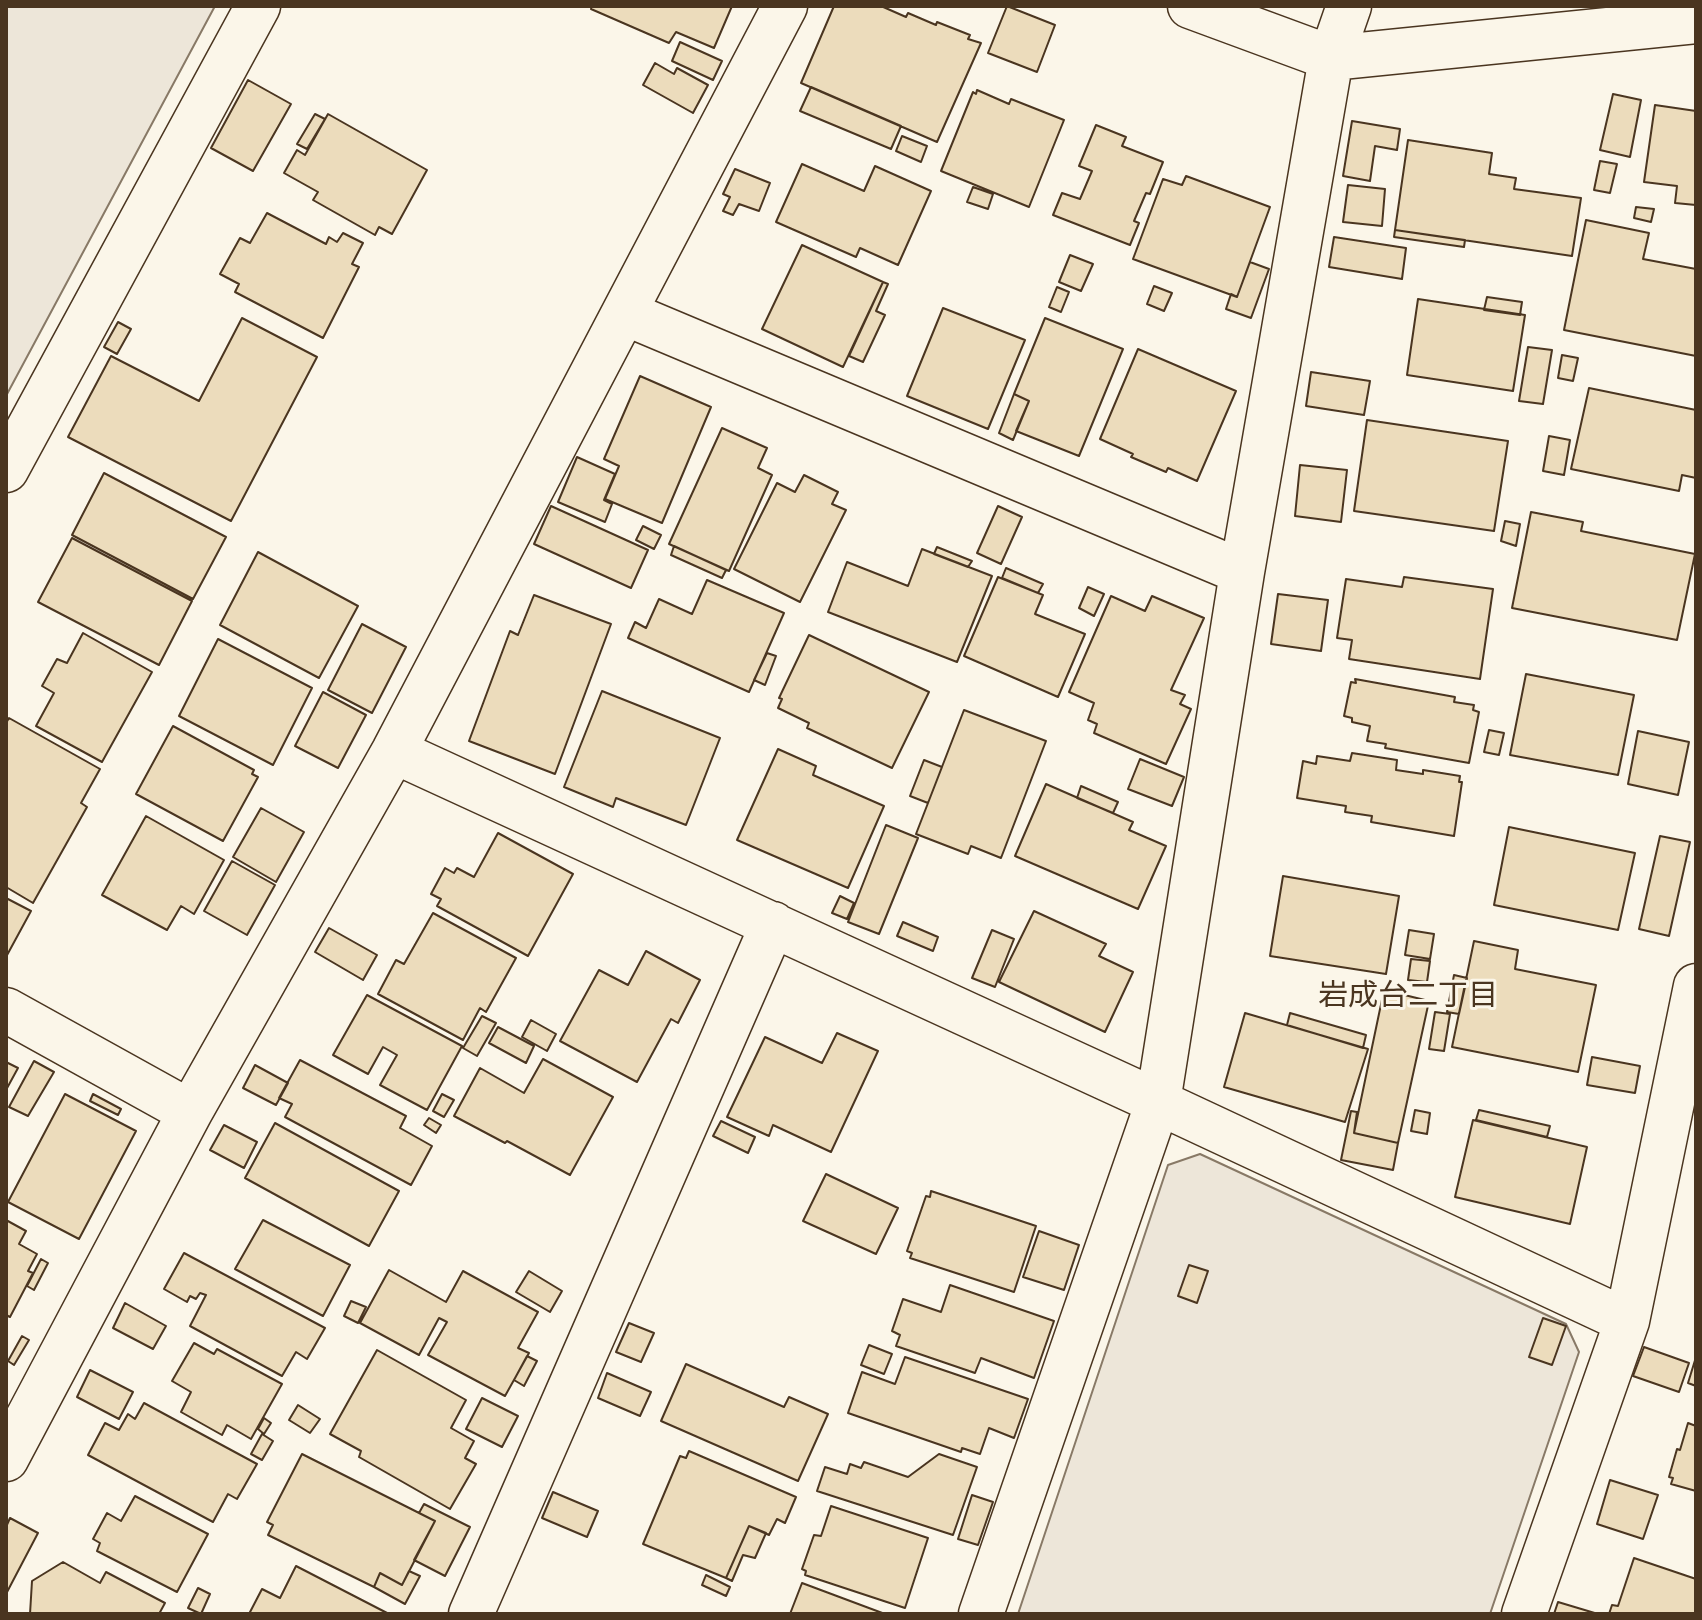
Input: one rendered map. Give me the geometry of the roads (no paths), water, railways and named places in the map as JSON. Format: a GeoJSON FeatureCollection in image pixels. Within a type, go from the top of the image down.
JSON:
{"type":"FeatureCollection","features":[{"type":"Feature","properties":{"kind":"street"},"geometry":{"type":"LineString","coordinates":[[6,470],[258,6]]}},
{"type":"Feature","properties":{"kind":"street"},"geometry":{"type":"LineString","coordinates":[[6,1459],[190,1112],[394,751],[785,6]]}},
{"type":"Feature","properties":{"kind":"street"},"geometry":{"type":"LineString","coordinates":[[1190,6],[1331,58],[1696,21]]}},
{"type":"Feature","properties":{"kind":"street"},"geometry":{"type":"LineString","coordinates":[[981,1614],[1158,1102],[1242,572],[1331,58],[1349,6]]}},
{"type":"Feature","properties":{"kind":"street"},"geometry":{"type":"LineString","coordinates":[[625,313],[1242,572]]}},
{"type":"Feature","properties":{"kind":"street"},"geometry":{"type":"LineString","coordinates":[[394,751],[1627,1321]]}},
{"type":"Feature","properties":{"kind":"street"},"geometry":{"type":"LineString","coordinates":[[471,1614],[773,924]]}},
{"type":"Feature","properties":{"kind":"street"},"geometry":{"type":"LineString","coordinates":[[1524,1614],[1627,1321],[1696,986]]}},
{"type":"Feature","properties":{"kind":"street"},"geometry":{"type":"LineString","coordinates":[[6,1010],[190,1112]]}},
{"type":"Feature","properties":{"kind":"district","name":"岩成台二丁目"},"geometry":{"type":"Point","coordinates":[1408,996]}}]}
